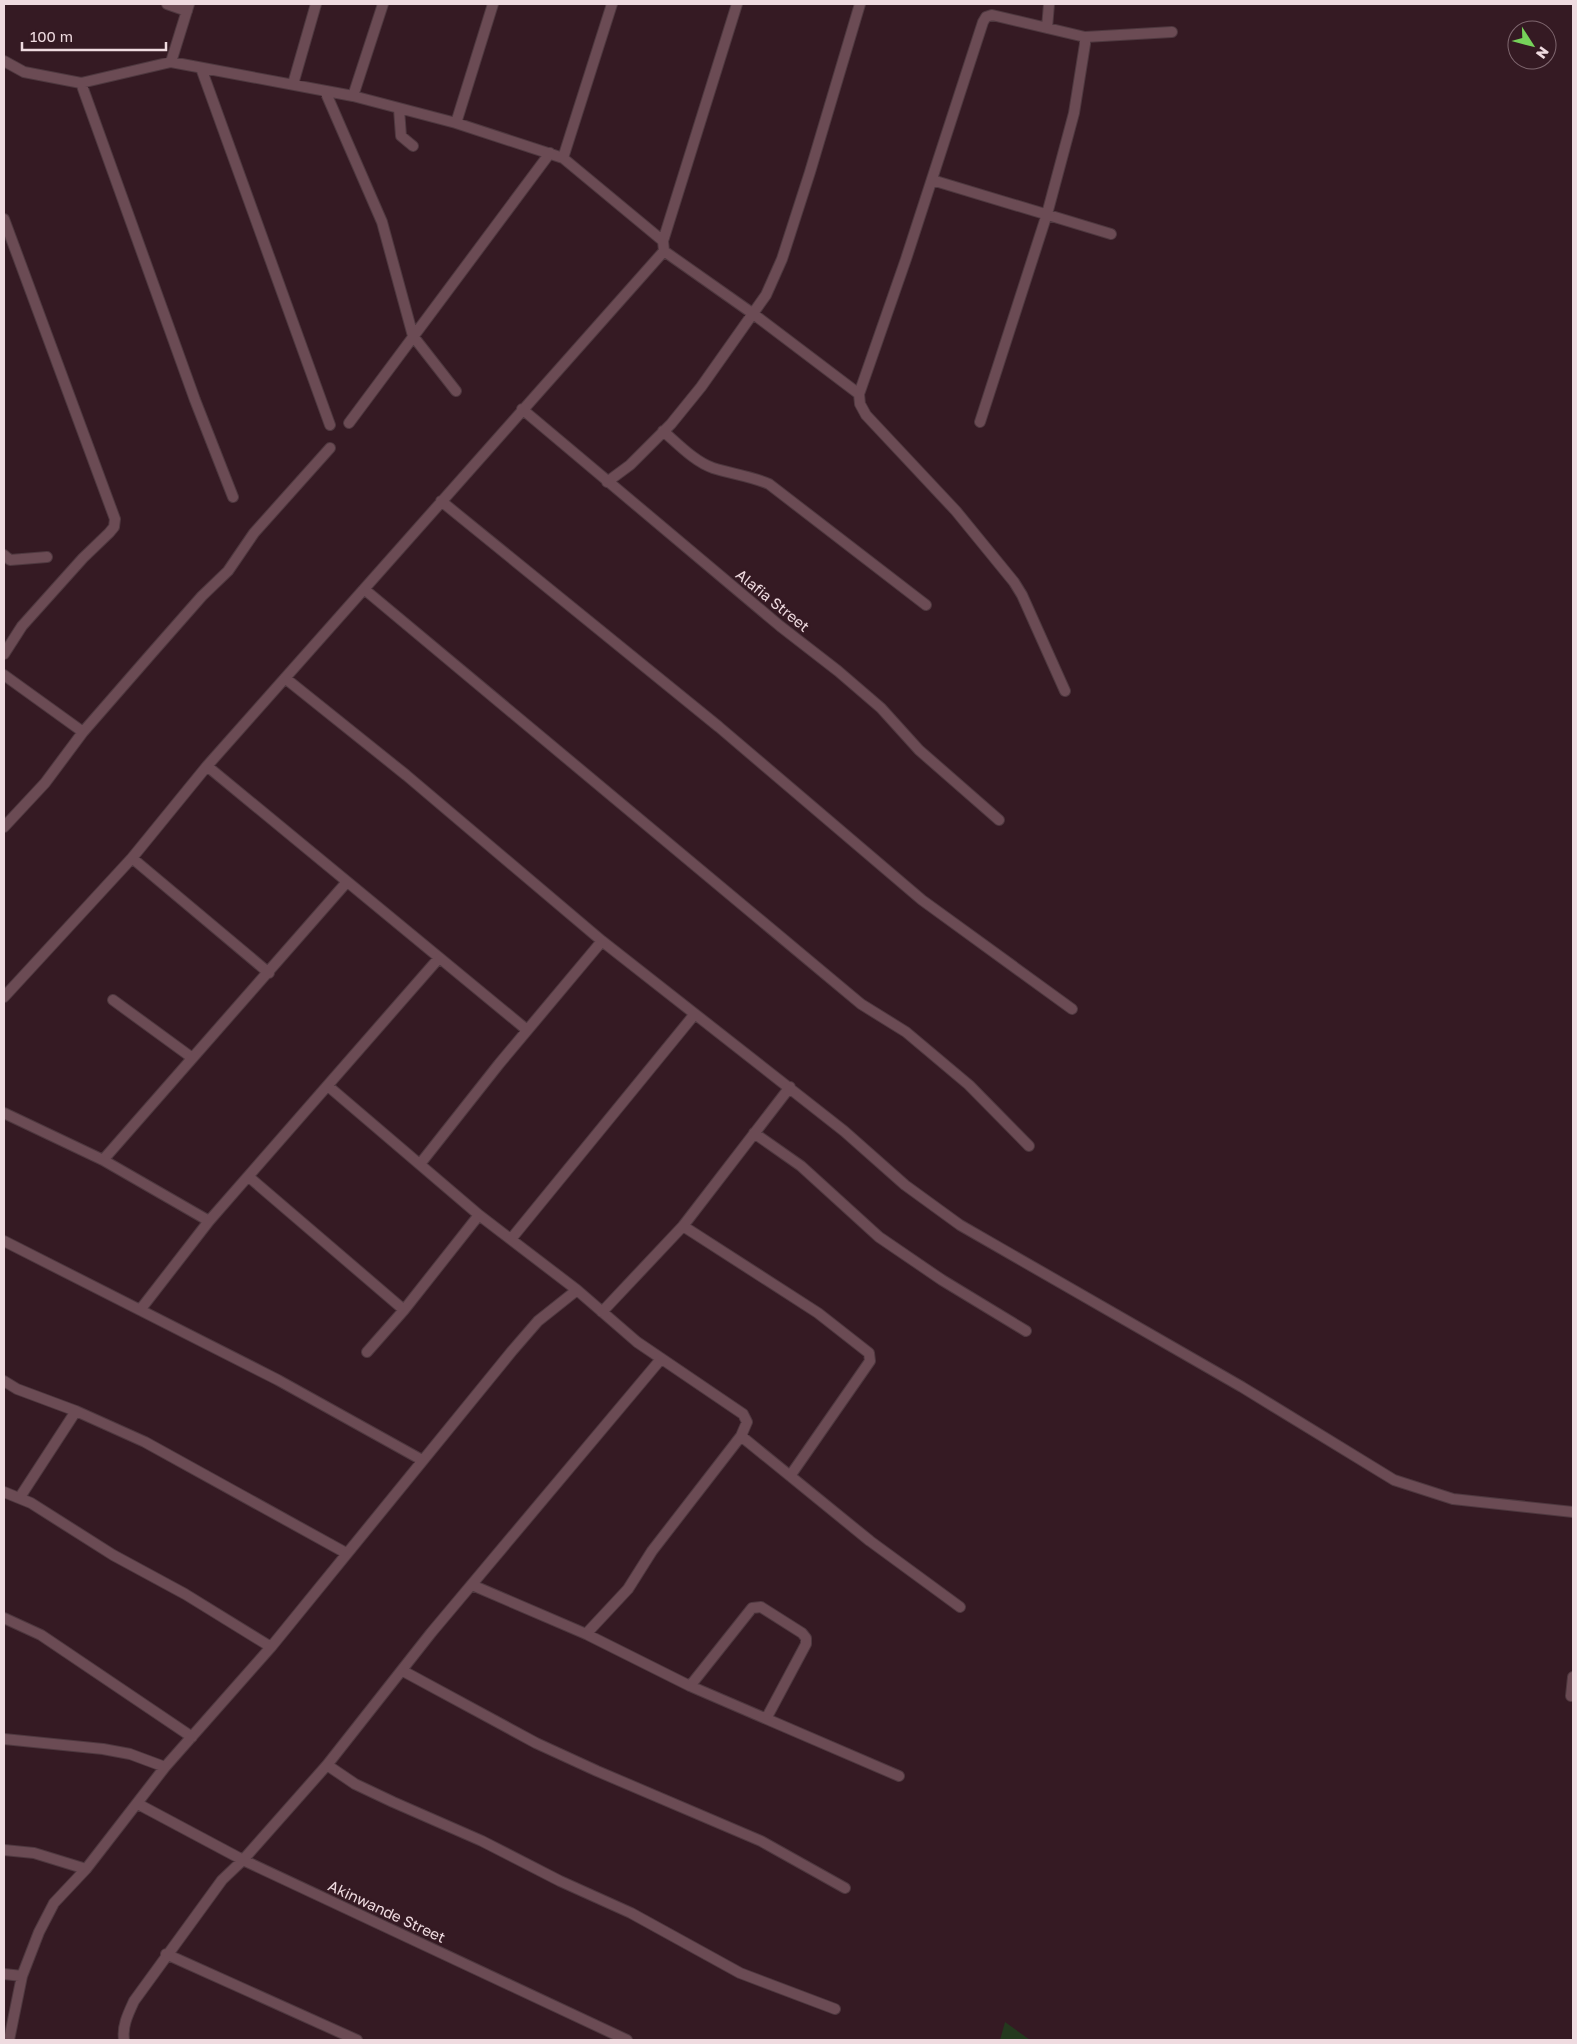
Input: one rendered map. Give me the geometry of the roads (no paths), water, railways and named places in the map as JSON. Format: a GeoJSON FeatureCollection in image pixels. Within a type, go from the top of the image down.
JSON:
{"type":"FeatureCollection","features":[{"type":"Feature","properties":{"kind":"street"},"geometry":{"type":"LineString","coordinates":[[167,4],[188,7],[171,62]]}},
{"type":"Feature","properties":{"kind":"street"},"geometry":{"type":"LineString","coordinates":[[293,84],[316,4]]}},
{"type":"Feature","properties":{"kind":"street"},"geometry":{"type":"LineString","coordinates":[[353,96],[383,4]]}},
{"type":"Feature","properties":{"kind":"street"},"geometry":{"type":"LineString","coordinates":[[456,123],[493,4]]}},
{"type":"Feature","properties":{"kind":"street"},"geometry":{"type":"LineString","coordinates":[[563,158],[612,4]]}},
{"type":"Feature","properties":{"kind":"street"},"geometry":{"type":"LineString","coordinates":[[4,997],[132,858],[207,766],[663,246],[737,4]]}},
{"type":"Feature","properties":{"kind":"street"},"geometry":{"type":"LineString","coordinates":[[607,482],[630,466],[701,387],[752,312],[766,295],[782,259],[860,4]]}},
{"type":"Feature","properties":{"kind":"street"},"geometry":{"type":"LineString","coordinates":[[1047,28],[1049,4]]}},
{"type":"Feature","properties":{"kind":"street"},"geometry":{"type":"LineString","coordinates":[[1065,691],[1022,595],[1014,582],[956,511],[866,415],[860,404],[859,394],[986,17],[992,15],[1085,38],[1172,32]]}},
{"type":"Feature","properties":{"kind":"street"},"geometry":{"type":"LineString","coordinates":[[980,422],[1047,214],[1074,113],[1084,61],[1085,38]]}},
{"type":"Feature","properties":{"kind":"street"},"geometry":{"type":"LineString","coordinates":[[4,61],[24,72],[81,83],[171,62],[353,96],[456,123],[563,158],[663,246],[859,394]]}},
{"type":"Feature","properties":{"kind":"street"},"geometry":{"type":"LineString","coordinates":[[202,68],[330,425]]}},
{"type":"Feature","properties":{"kind":"street"},"geometry":{"type":"LineString","coordinates":[[81,83],[195,400],[233,497]]}},
{"type":"Feature","properties":{"kind":"street"},"geometry":{"type":"LineString","coordinates":[[325,91],[382,222],[413,336],[456,391]]}},
{"type":"Feature","properties":{"kind":"street"},"geometry":{"type":"LineString","coordinates":[[399,109],[401,136],[413,146]]}},
{"type":"Feature","properties":{"kind":"street"},"geometry":{"type":"LineString","coordinates":[[349,423],[550,153]]}},
{"type":"Feature","properties":{"kind":"street"},"geometry":{"type":"LineString","coordinates":[[932,180],[1111,234]]}},
{"type":"Feature","properties":{"kind":"street"},"geometry":{"type":"LineString","coordinates":[[4,218],[115,519],[114,527],[22,626],[4,654]]}},
{"type":"Feature","properties":{"kind":"street","name":"Alafia Street"},"geometry":{"type":"LineString","coordinates":[[522,408],[607,482],[780,626],[838,670],[881,708],[918,750],[1000,820]]}},
{"type":"Feature","properties":{"kind":"street"},"geometry":{"type":"LineString","coordinates":[[663,431],[707,465],[770,484],[926,605]]}},
{"type":"Feature","properties":{"kind":"street"},"geometry":{"type":"LineString","coordinates":[[4,827],[45,783],[83,732],[202,596],[228,571],[254,533],[330,448]]}},
{"type":"Feature","properties":{"kind":"street"},"geometry":{"type":"LineString","coordinates":[[441,501],[697,709],[922,900],[1072,1008]]}},
{"type":"Feature","properties":{"kind":"street"},"geometry":{"type":"LineString","coordinates":[[4,555],[10,560],[47,557]]}},
{"type":"Feature","properties":{"kind":"street"},"geometry":{"type":"LineString","coordinates":[[364,589],[861,1004],[906,1032],[969,1084],[1029,1146]]}},
{"type":"Feature","properties":{"kind":"street"},"geometry":{"type":"LineString","coordinates":[[4,675],[83,732]]}},
{"type":"Feature","properties":{"kind":"street"},"geometry":{"type":"LineString","coordinates":[[284,678],[406,775],[602,941],[844,1131],[905,1185],[960,1226],[1242,1387],[1394,1480],[1453,1499],[1573,1512]]}},
{"type":"Feature","properties":{"kind":"street"},"geometry":{"type":"LineString","coordinates":[[207,766],[346,883],[527,1030]]}},
{"type":"Feature","properties":{"kind":"street"},"geometry":{"type":"LineString","coordinates":[[132,858],[269,973]]}},
{"type":"Feature","properties":{"kind":"street"},"geometry":{"type":"LineString","coordinates":[[103,1160],[191,1057],[269,973],[346,883]]}},
{"type":"Feature","properties":{"kind":"street"},"geometry":{"type":"LineString","coordinates":[[420,1164],[527,1030],[602,941]]}},
{"type":"Feature","properties":{"kind":"street"},"geometry":{"type":"LineString","coordinates":[[140,1310],[209,1221],[439,958]]}},
{"type":"Feature","properties":{"kind":"street"},"geometry":{"type":"LineString","coordinates":[[113,1000],[191,1057]]}},
{"type":"Feature","properties":{"kind":"street"},"geometry":{"type":"LineString","coordinates":[[511,1239],[694,1015]]}},
{"type":"Feature","properties":{"kind":"street"},"geometry":{"type":"LineString","coordinates":[[328,1086],[479,1215],[577,1290],[660,1359],[743,1414],[747,1422],[741,1436],[652,1551],[628,1589],[586,1634]]}},
{"type":"Feature","properties":{"kind":"street"},"geometry":{"type":"LineString","coordinates":[[602,1312],[683,1226],[790,1088]]}},
{"type":"Feature","properties":{"kind":"street"},"geometry":{"type":"LineString","coordinates":[[4,1113],[103,1160],[209,1221]]}},
{"type":"Feature","properties":{"kind":"street"},"geometry":{"type":"LineString","coordinates":[[754,1133],[801,1166],[879,1237],[942,1280],[1026,1331]]}},
{"type":"Feature","properties":{"kind":"street"},"geometry":{"type":"LineString","coordinates":[[249,1177],[404,1310]]}},
{"type":"Feature","properties":{"kind":"street"},"geometry":{"type":"LineString","coordinates":[[367,1352],[404,1310],[479,1215]]}},
{"type":"Feature","properties":{"kind":"street"},"geometry":{"type":"LineString","coordinates":[[683,1226],[818,1313],[869,1353],[870,1361],[790,1476]]}},
{"type":"Feature","properties":{"kind":"street"},"geometry":{"type":"LineString","coordinates":[[4,1242],[278,1380],[422,1460]]}},
{"type":"Feature","properties":{"kind":"street"},"geometry":{"type":"LineString","coordinates":[[8,2040],[22,1976],[48,1912],[54,1903],[86,1869],[165,1767],[271,1647],[422,1460],[538,1321],[577,1290]]}},
{"type":"Feature","properties":{"kind":"street"},"geometry":{"type":"LineString","coordinates":[[124,2040],[123,2031],[127,2015],[166,1954],[222,1880],[243,1860],[327,1765],[403,1671],[431,1633],[660,1359]]}},
{"type":"Feature","properties":{"kind":"street"},"geometry":{"type":"LineString","coordinates":[[4,1381],[17,1389],[76,1411],[146,1442],[346,1553]]}},
{"type":"Feature","properties":{"kind":"street"},"geometry":{"type":"LineString","coordinates":[[20,1497],[76,1411]]}},
{"type":"Feature","properties":{"kind":"street"},"geometry":{"type":"LineString","coordinates":[[741,1436],[870,1541],[960,1607]]}},
{"type":"Feature","properties":{"kind":"street"},"geometry":{"type":"LineString","coordinates":[[4,1492],[20,1497],[113,1555],[185,1594],[271,1647]]}},
{"type":"Feature","properties":{"kind":"street"},"geometry":{"type":"LineString","coordinates":[[472,1586],[586,1634],[690,1686],[767,1717],[899,1776]]}},
{"type":"Feature","properties":{"kind":"street"},"geometry":{"type":"LineString","coordinates":[[690,1686],[752,1608],[761,1607],[802,1633],[806,1638],[806,1644],[767,1717]]}},
{"type":"Feature","properties":{"kind":"street"},"geometry":{"type":"LineString","coordinates":[[4,1618],[41,1634],[192,1737]]}},
{"type":"Feature","properties":{"kind":"street"},"geometry":{"type":"LineString","coordinates":[[403,1671],[536,1742],[615,1779],[761,1841],[844,1888]]}},
{"type":"Feature","properties":{"kind":"street"},"geometry":{"type":"LineString","coordinates":[[1573,1678],[1571,1696],[1573,1695]]}},
{"type":"Feature","properties":{"kind":"street"},"geometry":{"type":"LineString","coordinates":[[4,1739],[103,1749],[130,1754],[165,1767]]}},
{"type":"Feature","properties":{"kind":"street"},"geometry":{"type":"LineString","coordinates":[[327,1765],[355,1784],[482,1841],[560,1881],[631,1913],[740,1973],[835,2009]]}},
{"type":"Feature","properties":{"kind":"street","name":"Akinwande Street"},"geometry":{"type":"LineString","coordinates":[[138,1804],[243,1860],[627,2040]]}},
{"type":"Feature","properties":{"kind":"street"},"geometry":{"type":"LineString","coordinates":[[4,1850],[34,1853],[86,1869]]}},
{"type":"Feature","properties":{"kind":"street"},"geometry":{"type":"LineString","coordinates":[[166,1954],[357,2040]]}},
{"type":"Feature","properties":{"kind":"street"},"geometry":{"type":"LineString","coordinates":[[4,1974],[22,1976]]}}]}
